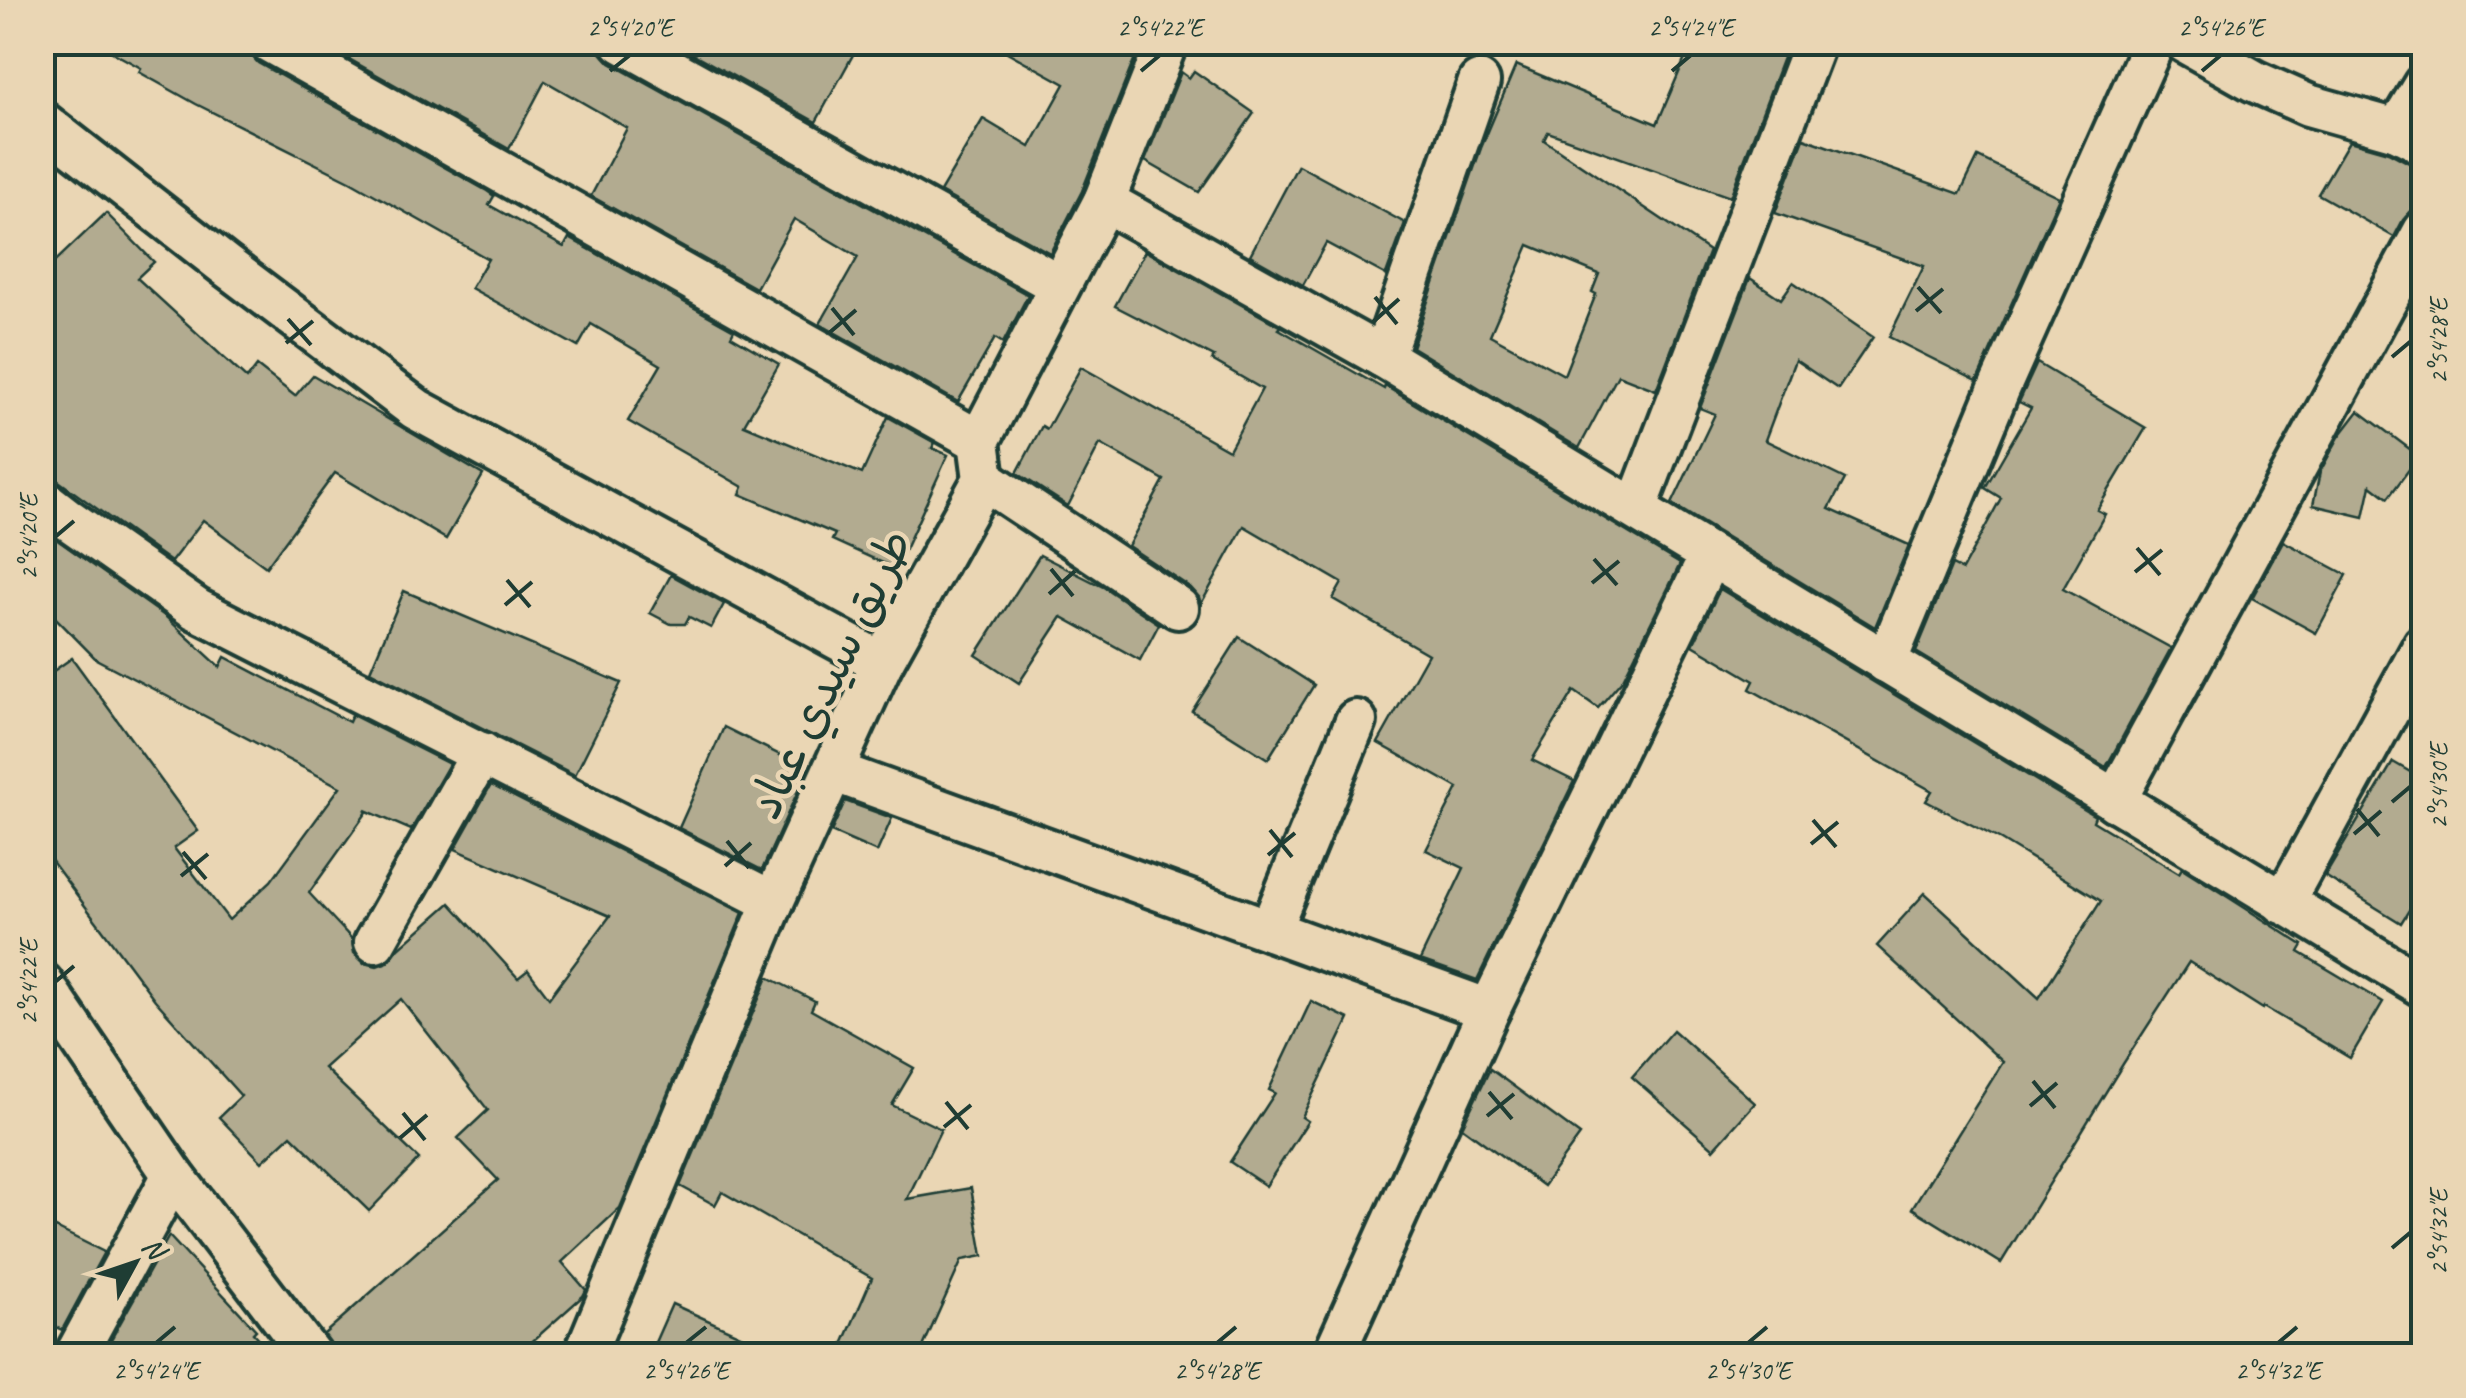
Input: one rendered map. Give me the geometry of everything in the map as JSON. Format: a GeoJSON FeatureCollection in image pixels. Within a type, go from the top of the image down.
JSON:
{"type":"FeatureCollection","features":[{"type":"Feature","properties":{"kind":"street"},"geometry":{"type":"LineString","coordinates":[[270,42],[982,460],[1178,608]]}},
{"type":"Feature","properties":{"kind":"street"},"geometry":{"type":"LineString","coordinates":[[622,42],[1059,285]]}},
{"type":"Feature","properties":{"kind":"street","name":"طريق سيدي عباد"},"geometry":{"type":"LineString","coordinates":[[584,1356],[773,902],[882,663],[982,460],[1059,285],[1104,201],[1167,42]]}},
{"type":"Feature","properties":{"kind":"street"},"geometry":{"type":"LineString","coordinates":[[1636,509],[1815,42]]}},
{"type":"Feature","properties":{"kind":"street"},"geometry":{"type":"LineString","coordinates":[[1886,662],[1999,389],[2154,42]]}},
{"type":"Feature","properties":{"kind":"street"},"geometry":{"type":"LineString","coordinates":[[2185,42],[2254,81],[2308,105],[2410,137],[2424,86]]}},
{"type":"Feature","properties":{"kind":"street"},"geometry":{"type":"LineString","coordinates":[[1383,357],[1479,82]]}},
{"type":"Feature","properties":{"kind":"street"},"geometry":{"type":"LineString","coordinates":[[42,122],[224,266],[416,409],[882,663]]}},
{"type":"Feature","properties":{"kind":"street"},"geometry":{"type":"LineString","coordinates":[[1104,201],[1383,357],[2424,987]]}},
{"type":"Feature","properties":{"kind":"street"},"geometry":{"type":"LineString","coordinates":[[2115,801],[2424,231]]}},
{"type":"Feature","properties":{"kind":"street"},"geometry":{"type":"LineString","coordinates":[[42,499],[196,609],[773,902]]}},
{"type":"Feature","properties":{"kind":"street"},"geometry":{"type":"LineString","coordinates":[[1333,1356],[1489,1010],[1710,556]]}},
{"type":"Feature","properties":{"kind":"street"},"geometry":{"type":"LineString","coordinates":[[2283,903],[2424,645]]}},
{"type":"Feature","properties":{"kind":"street"},"geometry":{"type":"LineString","coordinates":[[1270,930],[1356,721]]}},
{"type":"Feature","properties":{"kind":"street"},"geometry":{"type":"LineString","coordinates":[[376,942],[482,753]]}},
{"type":"Feature","properties":{"kind":"street"},"geometry":{"type":"LineString","coordinates":[[834,771],[1489,1010]]}},
{"type":"Feature","properties":{"kind":"street"},"geometry":{"type":"LineString","coordinates":[[42,983],[173,1175],[311,1356]]}},
{"type":"Feature","properties":{"kind":"street"},"geometry":{"type":"LineString","coordinates":[[74,1356],[173,1175]]}},
{"type":"Feature","properties":{"kind":"building"},"geometry":{"type":"Polygon","coordinates":[[[94,42],[246,42],[258,63],[487,191],[494,196],[489,205],[564,247],[569,238],[734,330],[731,336],[779,364],[744,425],[862,474],[888,417],[935,443],[932,448],[948,455],[896,569],[832,540],[835,534],[740,494],[743,487],[628,421],[661,365],[591,324],[578,347],[471,288],[488,259],[350,181],[196,104],[94,42]]]}},
{"type":"Feature","properties":{"kind":"building"},"geometry":{"type":"Polygon","coordinates":[[[319,42],[598,42],[610,63],[1028,295],[1003,343],[995,338],[958,402],[820,324],[858,257],[794,219],[756,288],[591,196],[627,128],[545,81],[509,149],[319,42]]]}},
{"type":"Feature","properties":{"kind":"building"},"geometry":{"type":"Polygon","coordinates":[[[672,42],[860,42],[816,122],[672,42]]]}},
{"type":"Feature","properties":{"kind":"building"},"geometry":{"type":"Polygon","coordinates":[[[989,42],[1140,45],[1082,191],[1050,253],[940,192],[983,119],[1030,147],[1065,84],[989,42]]]}},
{"type":"Feature","properties":{"kind":"building"},"geometry":{"type":"Polygon","coordinates":[[[1692,42],[1789,42],[1730,197],[1548,132],[1544,140],[1709,251],[1656,390],[1618,375],[1579,448],[1412,347],[1481,148],[1516,65],[1657,124],[1692,42]],[[1529,245],[1490,335],[1564,375],[1596,294],[1592,292],[1599,274],[1529,245]]]}},
{"type":"Feature","properties":{"kind":"building"},"geometry":{"type":"Polygon","coordinates":[[[1194,71],[1254,113],[1199,192],[1145,161],[1181,72],[1189,78],[1194,71]]]}},
{"type":"Feature","properties":{"kind":"building"},"geometry":{"type":"Polygon","coordinates":[[[1804,138],[1960,194],[1978,157],[2059,197],[1977,381],[1889,337],[1924,266],[1775,213],[1804,138]]]}},
{"type":"Feature","properties":{"kind":"building"},"geometry":{"type":"Polygon","coordinates":[[[2349,141],[2424,168],[2424,207],[2411,211],[2394,237],[2318,194],[2349,141]]]}},
{"type":"Feature","properties":{"kind":"building"},"geometry":{"type":"Polygon","coordinates":[[[1298,165],[1405,223],[1386,275],[1326,243],[1303,285],[1250,255],[1298,165]]]}},
{"type":"Feature","properties":{"kind":"building"},"geometry":{"type":"Polygon","coordinates":[[[106,213],[154,262],[137,278],[247,379],[257,366],[295,396],[313,375],[483,475],[446,539],[335,473],[266,567],[203,520],[171,562],[57,480],[42,476],[42,274],[106,213]]]}},
{"type":"Feature","properties":{"kind":"building"},"geometry":{"type":"Polygon","coordinates":[[[1145,251],[1384,389],[1385,386],[1680,564],[1623,679],[1598,708],[1574,691],[1532,760],[1574,781],[1477,980],[1420,960],[1464,868],[1426,850],[1458,788],[1378,743],[1428,654],[1333,599],[1342,583],[1244,526],[1201,604],[1191,588],[1128,546],[1164,480],[1100,444],[1068,506],[1017,473],[1081,367],[1229,450],[1262,389],[1212,360],[1214,357],[1115,306],[1145,251]]]}},
{"type":"Feature","properties":{"kind":"building"},"geometry":{"type":"Polygon","coordinates":[[[1750,278],[1781,299],[1793,282],[1873,337],[1838,389],[1795,360],[1765,440],[1845,479],[1829,509],[1909,545],[1875,627],[1672,504],[1715,414],[1700,408],[1750,278]]]}},
{"type":"Feature","properties":{"kind":"building"},"geometry":{"type":"Polygon","coordinates":[[[2037,363],[2146,428],[2097,510],[2105,514],[2063,589],[2171,648],[2106,767],[1916,652],[1952,565],[1962,570],[2001,498],[1985,488],[2031,408],[2019,402],[2037,363]]]}},
{"type":"Feature","properties":{"kind":"building"},"geometry":{"type":"Polygon","coordinates":[[[2359,411],[2419,456],[2388,498],[2371,485],[2364,517],[2313,505],[2320,472],[2359,411]]]}},
{"type":"Feature","properties":{"kind":"building"},"geometry":{"type":"Polygon","coordinates":[[[42,529],[166,617],[220,667],[225,657],[349,722],[352,715],[449,764],[411,830],[365,810],[309,893],[352,939],[354,953],[364,963],[377,966],[388,962],[450,903],[518,978],[528,970],[549,998],[610,916],[455,849],[491,785],[743,913],[620,1208],[562,1262],[586,1290],[583,1296],[516,1356],[334,1356],[324,1334],[498,1180],[458,1138],[488,1110],[401,999],[324,1068],[419,1159],[369,1211],[291,1135],[262,1162],[219,1117],[241,1096],[155,1000],[42,848],[42,679],[72,658],[198,831],[174,848],[229,920],[271,881],[340,787],[96,659],[42,604],[42,529]]]}},
{"type":"Feature","properties":{"kind":"building"},"geometry":{"type":"Polygon","coordinates":[[[2283,541],[2347,575],[2316,633],[2252,598],[2283,541]]]}},
{"type":"Feature","properties":{"kind":"building"},"geometry":{"type":"Polygon","coordinates":[[[1040,555],[1105,588],[1159,624],[1140,660],[1062,617],[1019,683],[976,655],[1040,555]]]}},
{"type":"Feature","properties":{"kind":"building"},"geometry":{"type":"Polygon","coordinates":[[[671,575],[724,604],[711,628],[689,617],[685,624],[671,624],[650,613],[671,575]]]}},
{"type":"Feature","properties":{"kind":"building"},"geometry":{"type":"Polygon","coordinates":[[[1720,589],[2095,816],[2093,821],[2179,873],[2182,868],[2303,945],[2299,952],[2383,1002],[2350,1058],[2189,962],[2001,1263],[1912,1208],[2003,1062],[1877,946],[1925,893],[2039,998],[2101,901],[2001,840],[1926,801],[1932,791],[1750,689],[1754,681],[1693,645],[1720,589]]]}},
{"type":"Feature","properties":{"kind":"building"},"geometry":{"type":"Polygon","coordinates":[[[404,591],[621,683],[575,775],[370,671],[404,591]]]}},
{"type":"Feature","properties":{"kind":"building"},"geometry":{"type":"Polygon","coordinates":[[[1239,637],[1314,685],[1268,759],[1192,711],[1239,637]]]}},
{"type":"Feature","properties":{"kind":"building"},"geometry":{"type":"Polygon","coordinates":[[[724,727],[808,769],[762,870],[679,828],[724,727]]]}},
{"type":"Feature","properties":{"kind":"building"},"geometry":{"type":"Polygon","coordinates":[[[2393,762],[2424,780],[2424,886],[2401,923],[2325,876],[2393,762]]]}},
{"type":"Feature","properties":{"kind":"building"},"geometry":{"type":"Polygon","coordinates":[[[845,801],[892,818],[877,852],[831,832],[845,801]]]}},
{"type":"Feature","properties":{"kind":"building"},"geometry":{"type":"Polygon","coordinates":[[[768,977],[815,1001],[811,1010],[914,1068],[892,1105],[941,1129],[907,1199],[971,1188],[983,1256],[962,1260],[919,1356],[838,1356],[872,1278],[722,1192],[715,1205],[680,1186],[768,977]]]}},
{"type":"Feature","properties":{"kind":"building"},"geometry":{"type":"Polygon","coordinates":[[[1311,1001],[1349,1019],[1302,1117],[1308,1121],[1266,1186],[1230,1162],[1275,1093],[1269,1090],[1311,1001]]]}},
{"type":"Feature","properties":{"kind":"building"},"geometry":{"type":"Polygon","coordinates":[[[1673,1030],[1755,1103],[1714,1149],[1632,1077],[1673,1030]]]}},
{"type":"Feature","properties":{"kind":"building"},"geometry":{"type":"Polygon","coordinates":[[[1490,1069],[1580,1135],[1543,1186],[1462,1127],[1490,1069]]]}},
{"type":"Feature","properties":{"kind":"building"},"geometry":{"type":"Polygon","coordinates":[[[42,1221],[104,1252],[62,1330],[42,1321],[42,1221]]]}},
{"type":"Feature","properties":{"kind":"building"},"geometry":{"type":"Polygon","coordinates":[[[169,1236],[256,1330],[253,1333],[274,1356],[111,1356],[104,1352],[169,1236]]]}},
{"type":"Feature","properties":{"kind":"building"},"geometry":{"type":"Polygon","coordinates":[[[672,1304],[787,1356],[649,1356],[672,1304]]]}}]}
